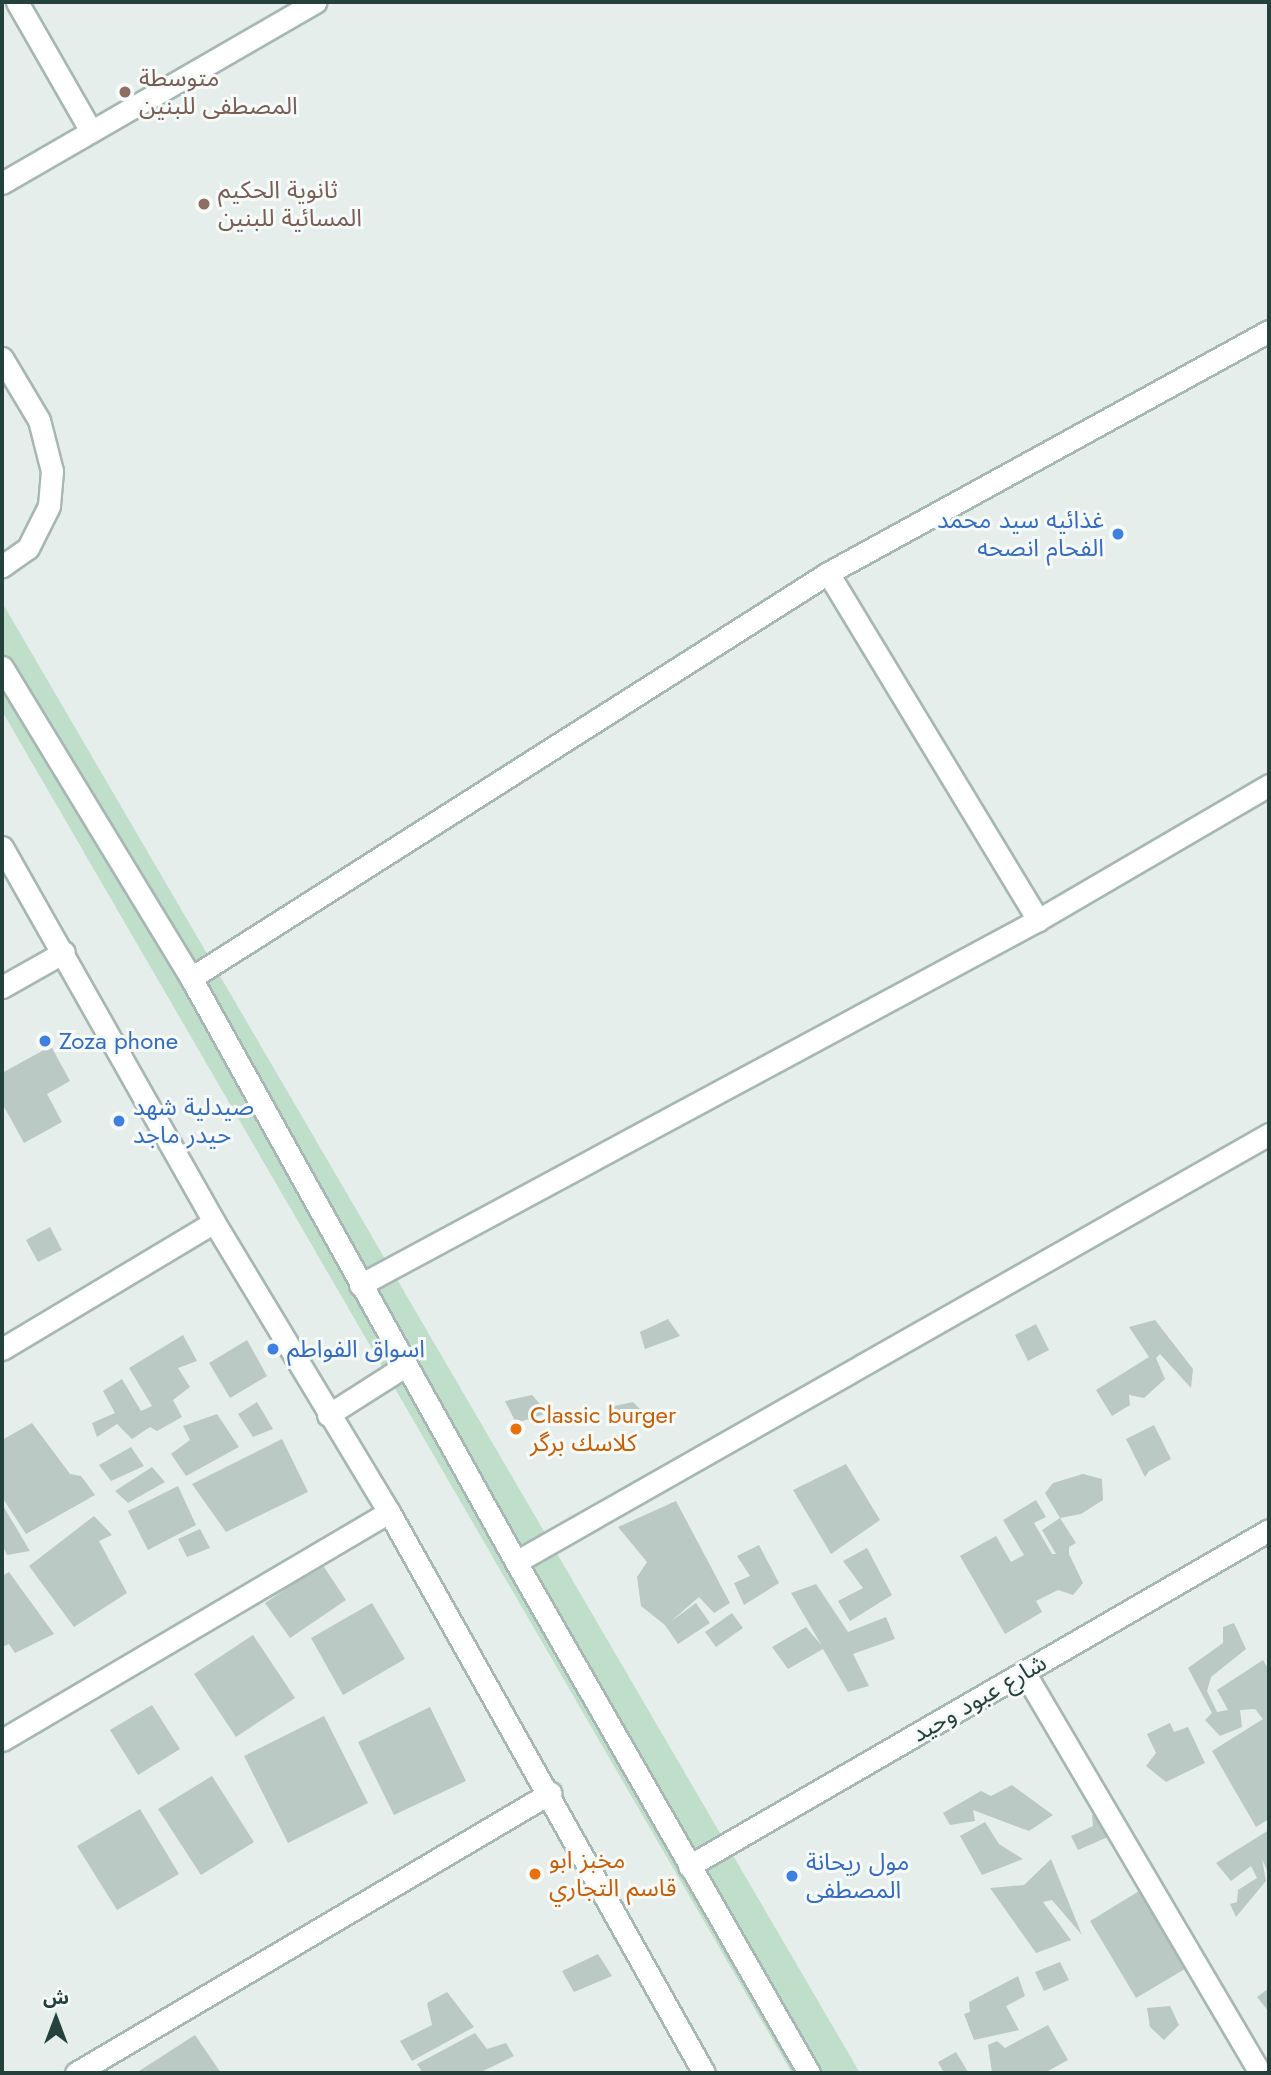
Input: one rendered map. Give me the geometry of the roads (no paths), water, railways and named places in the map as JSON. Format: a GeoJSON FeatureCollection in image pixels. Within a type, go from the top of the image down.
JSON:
{"type":"FeatureCollection","features":[{"type":"Feature","properties":{"kind":"street"},"geometry":{"type":"LineString","coordinates":[[17,2],[91,131]]}},
{"type":"Feature","properties":{"kind":"street"},"geometry":{"type":"LineString","coordinates":[[2,183],[314,2]]}},
{"type":"Feature","properties":{"kind":"street"},"geometry":{"type":"LineString","coordinates":[[191,978],[828,573],[1269,331]]}},
{"type":"Feature","properties":{"kind":"street"},"geometry":{"type":"LineString","coordinates":[[2,358],[39,420],[52,471],[49,506],[28,548],[2,566]]}},
{"type":"Feature","properties":{"kind":"street"},"geometry":{"type":"LineString","coordinates":[[828,573],[1038,920]]}},
{"type":"Feature","properties":{"kind":"street"},"geometry":{"type":"LineString","coordinates":[[2,667],[191,978],[405,1366],[809,2073]]}},
{"type":"Feature","properties":{"kind":"street"},"geometry":{"type":"LineString","coordinates":[[360,1285],[1038,920],[1269,785]]}},
{"type":"Feature","properties":{"kind":"street"},"geometry":{"type":"LineString","coordinates":[[2,847],[64,952],[214,1222],[328,1415],[389,1512],[550,1793],[704,2073]]}},
{"type":"Feature","properties":{"kind":"street"},"geometry":{"type":"LineString","coordinates":[[2,987],[64,952]]}},
{"type":"Feature","properties":{"kind":"street"},"geometry":{"type":"LineString","coordinates":[[516,1562],[1269,1134]]}},
{"type":"Feature","properties":{"kind":"street"},"geometry":{"type":"LineString","coordinates":[[2,1349],[214,1222]]}},
{"type":"Feature","properties":{"kind":"street"},"geometry":{"type":"LineString","coordinates":[[328,1415],[405,1366]]}},
{"type":"Feature","properties":{"kind":"street"},"geometry":{"type":"LineString","coordinates":[[2,1740],[389,1512]]}},
{"type":"Feature","properties":{"kind":"street","name":"شارع عبود وحيد"},"geometry":{"type":"LineString","coordinates":[[689,1866],[1269,1531]]}},
{"type":"Feature","properties":{"kind":"street"},"geometry":{"type":"LineString","coordinates":[[1024,1672],[1260,2073]]}},
{"type":"Feature","properties":{"kind":"street"},"geometry":{"type":"LineString","coordinates":[[76,2073],[550,1793]]}},
{"type":"Feature","properties":{"kind":"place","name":"متوسطة المصطفى للبنين"},"geometry":{"type":"Point","coordinates":[125,92]}},
{"type":"Feature","properties":{"kind":"place","name":"ثانوية الحكيم المسائية للبنين"},"geometry":{"type":"Point","coordinates":[204,204]}},
{"type":"Feature","properties":{"kind":"place","name":"غذائيه سيد محمد الفحام انصحه"},"geometry":{"type":"Point","coordinates":[1118,534]}},
{"type":"Feature","properties":{"kind":"place","name":"Zoza phone"},"geometry":{"type":"Point","coordinates":[45,1041]}},
{"type":"Feature","properties":{"kind":"place","name":"صيدلية شهد حيدر ماجد"},"geometry":{"type":"Point","coordinates":[119,1121]}},
{"type":"Feature","properties":{"kind":"place","name":"اسواق الفواطم"},"geometry":{"type":"Point","coordinates":[273,1349]}},
{"type":"Feature","properties":{"kind":"place","name":"Classic burger كلاسك برگر"},"geometry":{"type":"Point","coordinates":[516,1429]}},
{"type":"Feature","properties":{"kind":"place","name":"مخبز ابو قاسم التجاري"},"geometry":{"type":"Point","coordinates":[535,1874]}},
{"type":"Feature","properties":{"kind":"place","name":"مول ريحانة المصطفى"},"geometry":{"type":"Point","coordinates":[792,1876]}}]}
